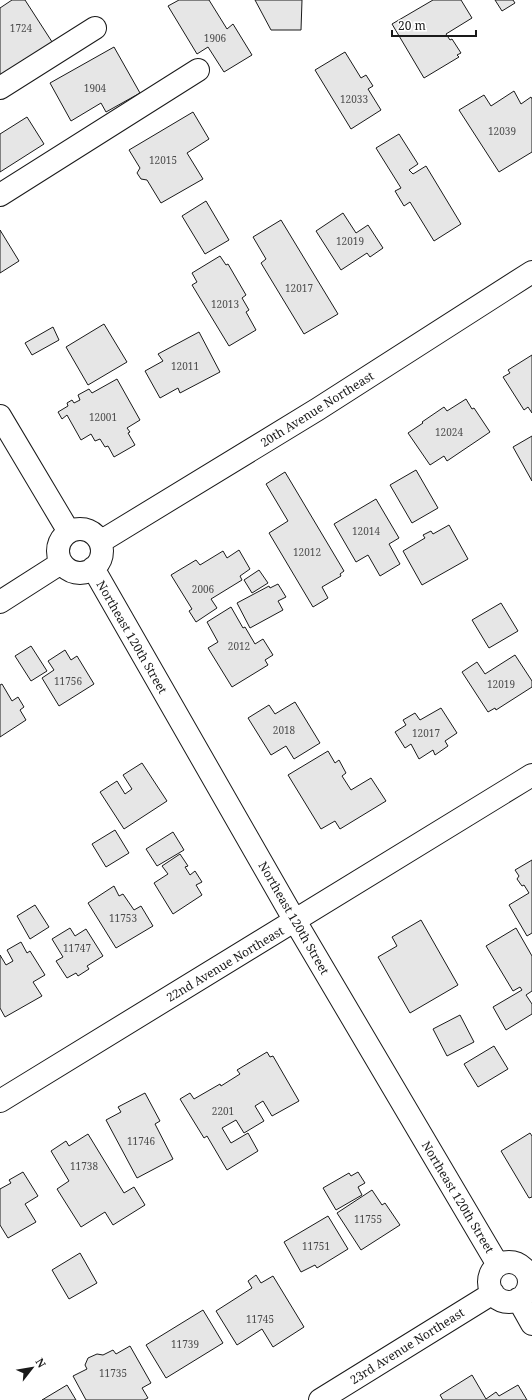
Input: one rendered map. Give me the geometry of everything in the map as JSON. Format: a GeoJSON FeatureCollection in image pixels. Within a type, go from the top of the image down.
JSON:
{"type":"FeatureCollection","features":[{"type":"Feature","properties":{"kind":"street"},"geometry":{"type":"LineString","coordinates":[[0,88],[95,28]]}},
{"type":"Feature","properties":{"kind":"street"},"geometry":{"type":"LineString","coordinates":[[0,195],[198,70]]}},
{"type":"Feature","properties":{"kind":"street","name":"20th Avenue Northeast"},"geometry":{"type":"LineString","coordinates":[[100,542],[318,409],[532,272]]}},
{"type":"Feature","properties":{"kind":"street"},"geometry":{"type":"LineString","coordinates":[[0,416],[69,532]]}},
{"type":"Feature","properties":{"kind":"street"},"geometry":{"type":"LineString","coordinates":[[76,529],[83,529],[90,532],[96,536],[100,542],[101,556],[98,563],[87,571],[80,573],[73,572],[62,563],[58,557],[60,542],[64,536],[76,529]]}},
{"type":"Feature","properties":{"kind":"street"},"geometry":{"type":"LineString","coordinates":[[0,602],[62,563]]}},
{"type":"Feature","properties":{"kind":"street","name":"Northeast 120th Street"},"geometry":{"type":"LineString","coordinates":[[93,568],[295,921],[498,1265]]}},
{"type":"Feature","properties":{"kind":"street","name":"22nd Avenue Northeast"},"geometry":{"type":"LineString","coordinates":[[0,1101],[532,775]]}},
{"type":"Feature","properties":{"kind":"street"},"geometry":{"type":"LineString","coordinates":[[509,1262],[516,1263],[529,1269],[529,1283],[527,1290],[524,1295],[518,1299],[505,1301],[499,1299],[493,1293],[489,1283],[490,1276],[498,1265],[509,1262]]}},
{"type":"Feature","properties":{"kind":"street","name":"23rd Avenue Northeast"},"geometry":{"type":"LineString","coordinates":[[320,1400],[493,1293]]}},
{"type":"Feature","properties":{"kind":"street"},"geometry":{"type":"LineString","coordinates":[[518,1299],[532,1324]]}},
{"type":"Feature","properties":{"kind":"building"},"geometry":{"type":"Polygon","coordinates":[[[12,0],[25,0],[56,48],[0,79],[0,8],[12,0]]]}},
{"type":"Feature","properties":{"kind":"building"},"geometry":{"type":"Polygon","coordinates":[[[179,0],[209,0],[227,29],[233,24],[252,55],[224,72],[208,47],[197,54],[168,6],[179,0]]]}},
{"type":"Feature","properties":{"kind":"building"},"geometry":{"type":"Polygon","coordinates":[[[255,0],[302,0],[301,30],[271,30],[255,0]]]}},
{"type":"Feature","properties":{"kind":"building"},"geometry":{"type":"Polygon","coordinates":[[[433,0],[461,0],[472,18],[446,34],[450,40],[452,39],[461,53],[457,55],[459,57],[424,78],[392,24],[433,0]]]}},
{"type":"Feature","properties":{"kind":"building"},"geometry":{"type":"Polygon","coordinates":[[[495,0],[513,0],[515,3],[502,11],[495,0]]]}},
{"type":"Feature","properties":{"kind":"building"},"geometry":{"type":"Polygon","coordinates":[[[114,47],[140,93],[106,112],[101,103],[71,121],[50,83],[114,47]]]}},
{"type":"Feature","properties":{"kind":"building"},"geometry":{"type":"Polygon","coordinates":[[[345,52],[361,78],[366,75],[373,86],[368,89],[381,110],[351,129],[315,70],[345,52]]]}},
{"type":"Feature","properties":{"kind":"building"},"geometry":{"type":"Polygon","coordinates":[[[514,91],[521,104],[531,97],[532,99],[532,152],[499,172],[459,110],[484,95],[491,106],[514,91]]]}},
{"type":"Feature","properties":{"kind":"building"},"geometry":{"type":"Polygon","coordinates":[[[193,112],[209,139],[187,153],[203,179],[161,203],[147,180],[141,179],[137,173],[140,168],[129,150],[193,112]]]}},
{"type":"Feature","properties":{"kind":"building"},"geometry":{"type":"Polygon","coordinates":[[[27,117],[44,144],[0,172],[0,134],[27,117]]]}},
{"type":"Feature","properties":{"kind":"building"},"geometry":{"type":"Polygon","coordinates":[[[399,134],[418,164],[409,170],[413,174],[426,166],[461,224],[434,241],[410,202],[404,206],[395,191],[401,188],[376,148],[399,134]]]}},
{"type":"Feature","properties":{"kind":"building"},"geometry":{"type":"Polygon","coordinates":[[[206,201],[229,240],[205,254],[182,216],[206,201]]]}},
{"type":"Feature","properties":{"kind":"building"},"geometry":{"type":"Polygon","coordinates":[[[343,213],[356,233],[368,225],[383,248],[370,257],[367,253],[341,270],[316,231],[343,213]]]}},
{"type":"Feature","properties":{"kind":"building"},"geometry":{"type":"Polygon","coordinates":[[[281,220],[338,314],[304,334],[261,263],[266,259],[253,237],[281,220]]]}},
{"type":"Feature","properties":{"kind":"building"},"geometry":{"type":"Polygon","coordinates":[[[0,230],[19,261],[0,273],[0,230]]]}},
{"type":"Feature","properties":{"kind":"building"},"geometry":{"type":"Polygon","coordinates":[[[220,256],[226,265],[228,264],[246,295],[242,298],[249,310],[246,312],[256,330],[229,346],[192,285],[197,282],[192,273],[220,256]]]}},
{"type":"Feature","properties":{"kind":"building"},"geometry":{"type":"Polygon","coordinates":[[[104,324],[127,362],[88,385],[66,347],[104,324]]]}},
{"type":"Feature","properties":{"kind":"building"},"geometry":{"type":"Polygon","coordinates":[[[53,327],[59,340],[32,355],[25,343],[53,327]]]}},
{"type":"Feature","properties":{"kind":"building"},"geometry":{"type":"Polygon","coordinates":[[[199,332],[220,372],[180,393],[178,388],[160,398],[145,371],[163,361],[158,354],[199,332]]]}},
{"type":"Feature","properties":{"kind":"building"},"geometry":{"type":"Polygon","coordinates":[[[532,355],[532,413],[528,407],[524,410],[503,377],[510,373],[508,370],[532,355]]]}},
{"type":"Feature","properties":{"kind":"building"},"geometry":{"type":"Polygon","coordinates":[[[117,379],[140,420],[127,428],[130,432],[128,433],[135,445],[114,457],[108,446],[105,447],[100,439],[95,441],[91,434],[81,440],[67,415],[62,419],[58,412],[68,406],[67,403],[72,400],[74,403],[80,400],[78,395],[89,389],[92,393],[117,379]]]}},
{"type":"Feature","properties":{"kind":"building"},"geometry":{"type":"Polygon","coordinates":[[[466,399],[490,432],[447,461],[444,456],[430,465],[408,433],[444,407],[447,411],[466,399]]]}},
{"type":"Feature","properties":{"kind":"building"},"geometry":{"type":"Polygon","coordinates":[[[532,436],[532,481],[513,447],[532,436]]]}},
{"type":"Feature","properties":{"kind":"building"},"geometry":{"type":"Polygon","coordinates":[[[416,470],[438,508],[412,523],[390,485],[416,470]]]}},
{"type":"Feature","properties":{"kind":"building"},"geometry":{"type":"Polygon","coordinates":[[[285,472],[344,571],[340,574],[341,576],[322,587],[328,598],[313,607],[269,533],[288,521],[266,484],[285,472]]]}},
{"type":"Feature","properties":{"kind":"building"},"geometry":{"type":"Polygon","coordinates":[[[376,499],[399,538],[389,544],[400,564],[380,576],[368,555],[356,562],[334,524],[376,499]]]}},
{"type":"Feature","properties":{"kind":"building"},"geometry":{"type":"Polygon","coordinates":[[[449,525],[468,559],[422,585],[403,551],[425,538],[423,535],[431,531],[433,534],[449,525]]]}},
{"type":"Feature","properties":{"kind":"building"},"geometry":{"type":"Polygon","coordinates":[[[239,550],[250,569],[240,576],[242,580],[211,599],[217,608],[196,622],[189,611],[192,609],[171,575],[196,560],[200,565],[223,551],[227,558],[239,550]]]}},
{"type":"Feature","properties":{"kind":"building"},"geometry":{"type":"Polygon","coordinates":[[[259,570],[268,583],[252,593],[244,580],[259,570]]]}},
{"type":"Feature","properties":{"kind":"building"},"geometry":{"type":"Polygon","coordinates":[[[278,584],[286,597],[278,601],[283,610],[250,628],[237,603],[269,586],[270,588],[278,584]]]}},
{"type":"Feature","properties":{"kind":"building"},"geometry":{"type":"Polygon","coordinates":[[[501,603],[518,631],[489,648],[472,620],[501,603]]]}},
{"type":"Feature","properties":{"kind":"building"},"geometry":{"type":"Polygon","coordinates":[[[231,607],[243,628],[245,627],[255,644],[263,639],[273,655],[265,660],[268,665],[232,687],[208,648],[218,642],[207,622],[231,607]]]}},
{"type":"Feature","properties":{"kind":"building"},"geometry":{"type":"Polygon","coordinates":[[[31,646],[47,671],[31,681],[15,656],[31,646]]]}},
{"type":"Feature","properties":{"kind":"building"},"geometry":{"type":"Polygon","coordinates":[[[65,650],[71,660],[77,656],[94,684],[59,706],[42,678],[54,670],[48,661],[65,650]]]}},
{"type":"Feature","properties":{"kind":"building"},"geometry":{"type":"Polygon","coordinates":[[[515,655],[532,681],[532,687],[496,710],[495,708],[488,712],[462,672],[477,662],[485,674],[515,655]]]}},
{"type":"Feature","properties":{"kind":"building"},"geometry":{"type":"Polygon","coordinates":[[[2,684],[12,701],[18,697],[24,707],[20,710],[26,720],[0,737],[0,685],[2,684]]]}},
{"type":"Feature","properties":{"kind":"building"},"geometry":{"type":"Polygon","coordinates":[[[295,702],[320,743],[294,759],[286,746],[271,755],[248,718],[269,705],[275,714],[295,702]]]}},
{"type":"Feature","properties":{"kind":"building"},"geometry":{"type":"Polygon","coordinates":[[[441,708],[457,733],[445,741],[448,746],[435,755],[433,750],[419,759],[411,744],[405,748],[395,732],[406,725],[403,720],[415,713],[420,720],[441,708]]]}},
{"type":"Feature","properties":{"kind":"building"},"geometry":{"type":"Polygon","coordinates":[[[328,751],[335,763],[339,760],[346,773],[342,776],[351,790],[371,778],[386,801],[340,829],[335,821],[321,829],[288,775],[328,751]]]}},
{"type":"Feature","properties":{"kind":"building"},"geometry":{"type":"Polygon","coordinates":[[[142,763],[167,801],[124,829],[100,792],[117,781],[125,794],[132,789],[123,775],[142,763]]]}},
{"type":"Feature","properties":{"kind":"building"},"geometry":{"type":"Polygon","coordinates":[[[115,830],[129,853],[106,867],[92,844],[115,830]]]}},
{"type":"Feature","properties":{"kind":"building"},"geometry":{"type":"Polygon","coordinates":[[[173,832],[184,850],[157,866],[146,849],[173,832]]]}},
{"type":"Feature","properties":{"kind":"building"},"geometry":{"type":"Polygon","coordinates":[[[180,854],[188,866],[185,867],[190,875],[195,871],[202,882],[196,885],[202,895],[173,914],[154,883],[168,874],[162,866],[180,854]]]}},
{"type":"Feature","properties":{"kind":"building"},"geometry":{"type":"Polygon","coordinates":[[[532,860],[532,933],[527,936],[509,905],[529,893],[524,885],[522,886],[517,879],[519,876],[515,870],[532,860]]]}},
{"type":"Feature","properties":{"kind":"building"},"geometry":{"type":"Polygon","coordinates":[[[114,886],[119,896],[123,894],[134,910],[141,906],[153,926],[116,948],[88,903],[114,886]]]}},
{"type":"Feature","properties":{"kind":"building"},"geometry":{"type":"Polygon","coordinates":[[[35,905],[49,927],[30,939],[17,916],[35,905]]]}},
{"type":"Feature","properties":{"kind":"building"},"geometry":{"type":"Polygon","coordinates":[[[421,920],[458,985],[410,1013],[378,957],[397,946],[392,937],[421,920]]]}},
{"type":"Feature","properties":{"kind":"building"},"geometry":{"type":"Polygon","coordinates":[[[70,928],[75,936],[86,929],[103,956],[87,966],[89,969],[78,976],[76,973],[67,978],[56,961],[63,957],[52,939],[70,928]]]}},
{"type":"Feature","properties":{"kind":"building"},"geometry":{"type":"Polygon","coordinates":[[[516,928],[532,956],[532,991],[526,995],[532,1004],[532,1014],[506,1030],[493,1007],[522,990],[520,987],[513,991],[486,946],[516,928]]]}},
{"type":"Feature","properties":{"kind":"building"},"geometry":{"type":"Polygon","coordinates":[[[21,942],[27,953],[30,951],[45,975],[33,982],[42,996],[5,1017],[0,1008],[0,955],[6,965],[13,961],[7,950],[21,942]]]}},
{"type":"Feature","properties":{"kind":"building"},"geometry":{"type":"Polygon","coordinates":[[[460,1015],[474,1042],[447,1056],[433,1029],[460,1015]]]}},
{"type":"Feature","properties":{"kind":"building"},"geometry":{"type":"Polygon","coordinates":[[[494,1046],[508,1069],[478,1087],[464,1064],[494,1046]]]}},
{"type":"Feature","properties":{"kind":"building"},"geometry":{"type":"Polygon","coordinates":[[[267,1052],[270,1057],[273,1056],[299,1101],[272,1116],[263,1101],[255,1106],[264,1121],[244,1133],[236,1120],[222,1128],[231,1143],[248,1133],[258,1151],[227,1170],[207,1136],[204,1138],[180,1099],[190,1093],[194,1099],[220,1084],[221,1086],[240,1074],[237,1070],[267,1052]]]}},
{"type":"Feature","properties":{"kind":"building"},"geometry":{"type":"Polygon","coordinates":[[[145,1093],[160,1121],[155,1124],[173,1159],[137,1178],[106,1120],[121,1112],[118,1107],[145,1093]]]}},
{"type":"Feature","properties":{"kind":"building"},"geometry":{"type":"Polygon","coordinates":[[[530,1133],[532,1136],[532,1197],[529,1198],[501,1151],[530,1133]]]}},
{"type":"Feature","properties":{"kind":"building"},"geometry":{"type":"Polygon","coordinates":[[[88,1134],[124,1193],[134,1187],[145,1205],[113,1225],[105,1212],[81,1227],[57,1189],[69,1181],[51,1151],[66,1141],[69,1146],[88,1134]]]}},
{"type":"Feature","properties":{"kind":"building"},"geometry":{"type":"Polygon","coordinates":[[[23,1172],[38,1196],[25,1204],[36,1222],[8,1238],[0,1225],[0,1189],[11,1183],[9,1180],[23,1172]]]}},
{"type":"Feature","properties":{"kind":"building"},"geometry":{"type":"Polygon","coordinates":[[[358,1172],[365,1183],[358,1187],[362,1195],[336,1210],[323,1188],[349,1173],[351,1176],[358,1172]]]}},
{"type":"Feature","properties":{"kind":"building"},"geometry":{"type":"Polygon","coordinates":[[[372,1190],[382,1205],[385,1203],[400,1225],[361,1250],[337,1213],[372,1190]]]}},
{"type":"Feature","properties":{"kind":"building"},"geometry":{"type":"Polygon","coordinates":[[[328,1216],[348,1249],[317,1268],[315,1265],[301,1272],[284,1242],[328,1216]]]}},
{"type":"Feature","properties":{"kind":"building"},"geometry":{"type":"Polygon","coordinates":[[[80,1253],[97,1283],[69,1299],[52,1270],[80,1253]]]}},
{"type":"Feature","properties":{"kind":"building"},"geometry":{"type":"Polygon","coordinates":[[[256,1275],[261,1283],[273,1276],[304,1327],[273,1347],[262,1329],[237,1345],[216,1311],[252,1288],[248,1281],[256,1275]]]}},
{"type":"Feature","properties":{"kind":"building"},"geometry":{"type":"Polygon","coordinates":[[[203,1310],[223,1343],[166,1378],[146,1345],[203,1310]]]}},
{"type":"Feature","properties":{"kind":"building"},"geometry":{"type":"Polygon","coordinates":[[[130,1346],[151,1383],[142,1388],[148,1398],[144,1400],[86,1400],[73,1376],[87,1369],[85,1365],[88,1358],[97,1354],[103,1355],[113,1350],[116,1354],[130,1346]]]}},
{"type":"Feature","properties":{"kind":"building"},"geometry":{"type":"Polygon","coordinates":[[[472,1375],[486,1399],[496,1392],[499,1396],[518,1385],[527,1400],[443,1400],[440,1395],[472,1375]]]}},
{"type":"Feature","properties":{"kind":"building"},"geometry":{"type":"Polygon","coordinates":[[[67,1385],[76,1400],[42,1400],[67,1385]]]}}]}
